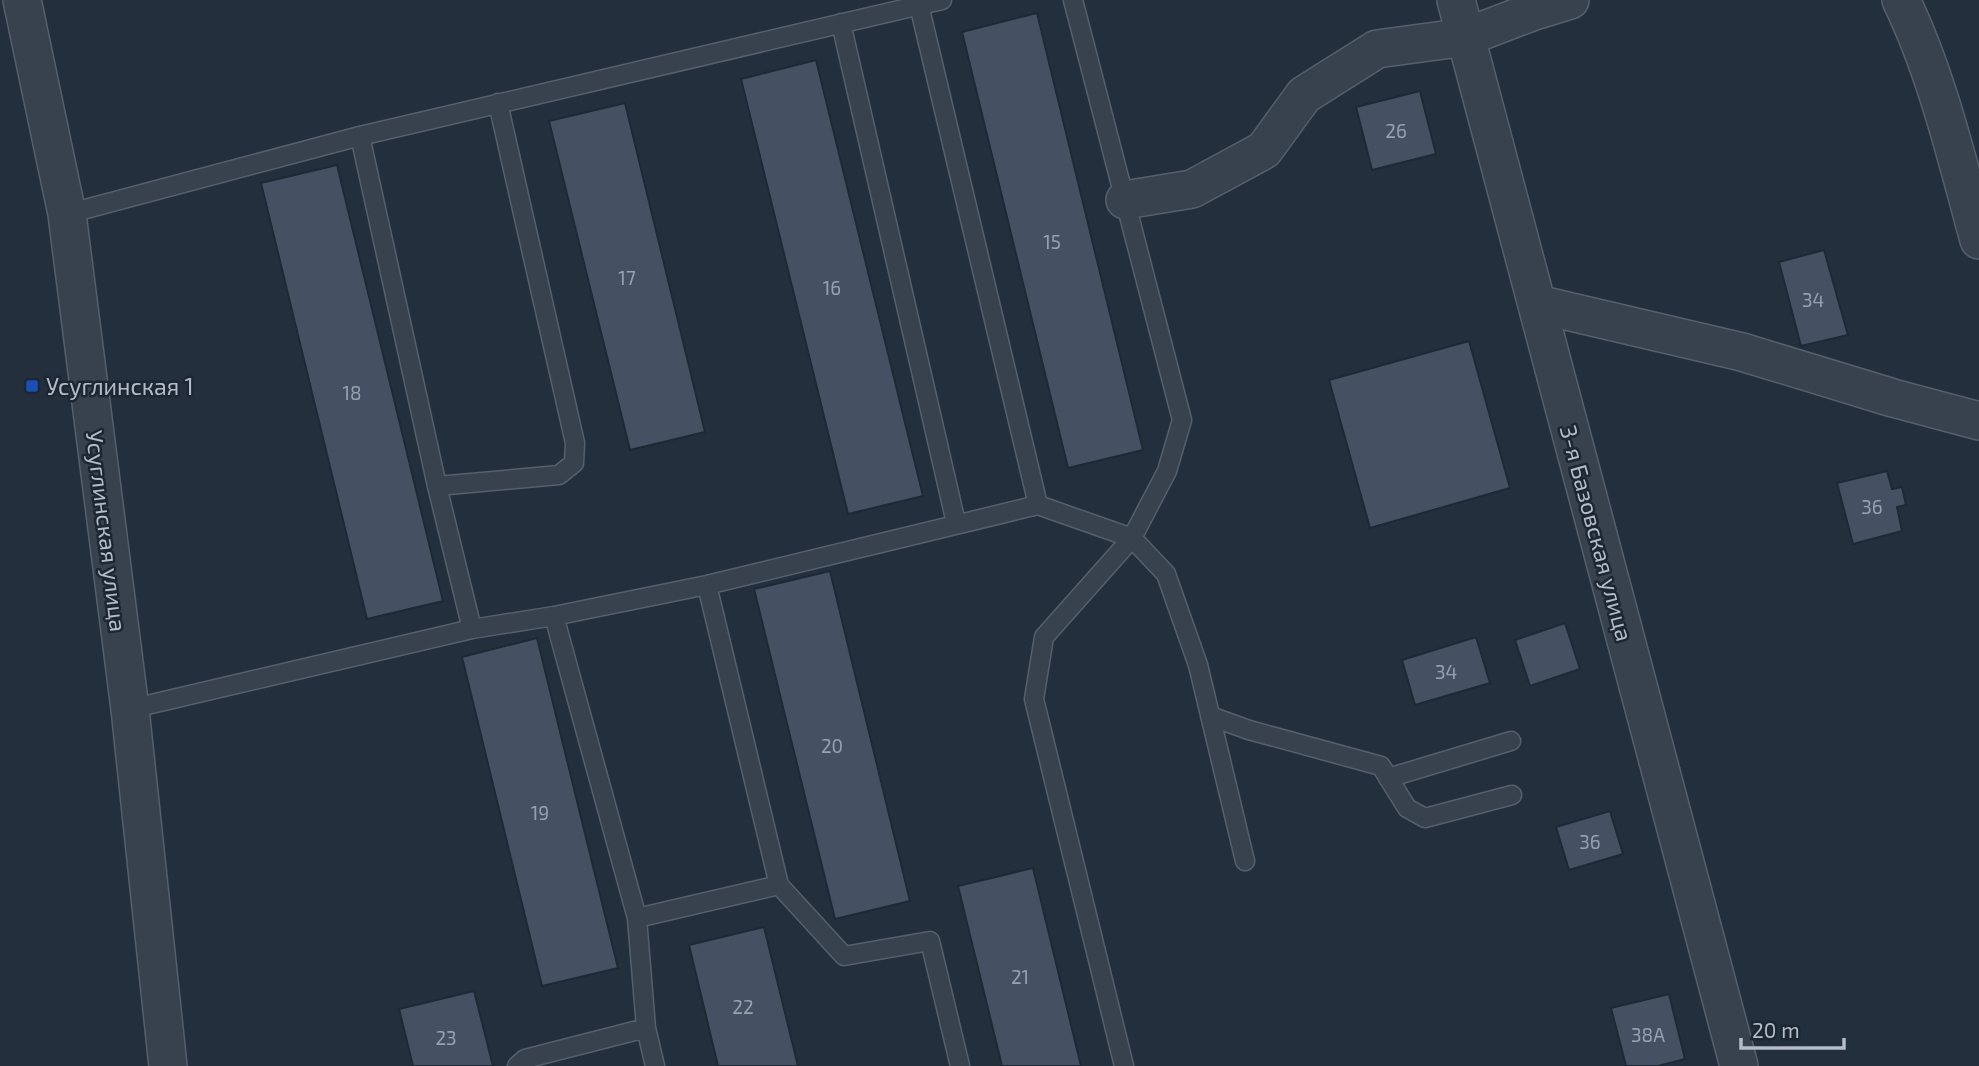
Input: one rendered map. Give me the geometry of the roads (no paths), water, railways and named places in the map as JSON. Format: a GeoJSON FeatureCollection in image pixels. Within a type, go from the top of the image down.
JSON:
{"type":"FeatureCollection","features":[{"type":"Feature","properties":{"kind":"street","name":"Усуглинская улица"},"geometry":{"type":"LineString","coordinates":[[22,0],[67,214],[130,709],[168,1066]]}},
{"type":"Feature","properties":{"kind":"street","name":"3-я Базовская улица"},"geometry":{"type":"LineString","coordinates":[[1456,0],[1739,1066]]}},
{"type":"Feature","properties":{"kind":"street"},"geometry":{"type":"LineString","coordinates":[[1125,200],[1192,189],[1264,150],[1304,95],[1377,49],[1466,37],[1570,0]]}},
{"type":"Feature","properties":{"kind":"street"},"geometry":{"type":"LineString","coordinates":[[1901,0],[1914,28],[1954,150],[1979,240]]}},
{"type":"Feature","properties":{"kind":"street"},"geometry":{"type":"LineString","coordinates":[[1537,304],[1742,352],[1979,421]]}},
{"type":"Feature","properties":{"kind":"lane"},"geometry":{"type":"LineString","coordinates":[[67,214],[360,136],[909,5],[942,0]]}},
{"type":"Feature","properties":{"kind":"lane"},"geometry":{"type":"LineString","coordinates":[[1073,0],[1182,420],[1167,471],[1132,538],[1044,637],[1034,699],[1124,1066]]}},
{"type":"Feature","properties":{"kind":"lane"},"geometry":{"type":"LineString","coordinates":[[909,5],[1038,505]]}},
{"type":"Feature","properties":{"kind":"lane"},"geometry":{"type":"LineString","coordinates":[[841,23],[956,523]]}},
{"type":"Feature","properties":{"kind":"lane"},"geometry":{"type":"LineString","coordinates":[[437,486],[559,475],[574,463],[575,443],[498,103]]}},
{"type":"Feature","properties":{"kind":"lane"},"geometry":{"type":"LineString","coordinates":[[360,136],[437,486],[472,629]]}},
{"type":"Feature","properties":{"kind":"lane"},"geometry":{"type":"LineString","coordinates":[[130,709],[472,629],[554,616],[707,585],[1038,505],[1132,538],[1166,574],[1198,665],[1245,861]]}},
{"type":"Feature","properties":{"kind":"lane"},"geometry":{"type":"LineString","coordinates":[[707,585],[779,885],[844,956],[930,941],[960,1066]]}},
{"type":"Feature","properties":{"kind":"lane"},"geometry":{"type":"LineString","coordinates":[[554,616],[637,918],[646,1028],[655,1066]]}},
{"type":"Feature","properties":{"kind":"lane"},"geometry":{"type":"LineString","coordinates":[[1210,716],[1249,730],[1381,766],[1407,807],[1425,818],[1512,795]]}},
{"type":"Feature","properties":{"kind":"lane"},"geometry":{"type":"LineString","coordinates":[[1388,778],[1511,741]]}},
{"type":"Feature","properties":{"kind":"lane"},"geometry":{"type":"LineString","coordinates":[[637,918],[779,885]]}},
{"type":"Feature","properties":{"kind":"lane"},"geometry":{"type":"LineString","coordinates":[[517,1066],[525,1059],[646,1028]]}},
{"type":"Feature","properties":{"kind":"place","name":"Усуглинская 1"},"geometry":{"type":"Point","coordinates":[32,386]}}]}
